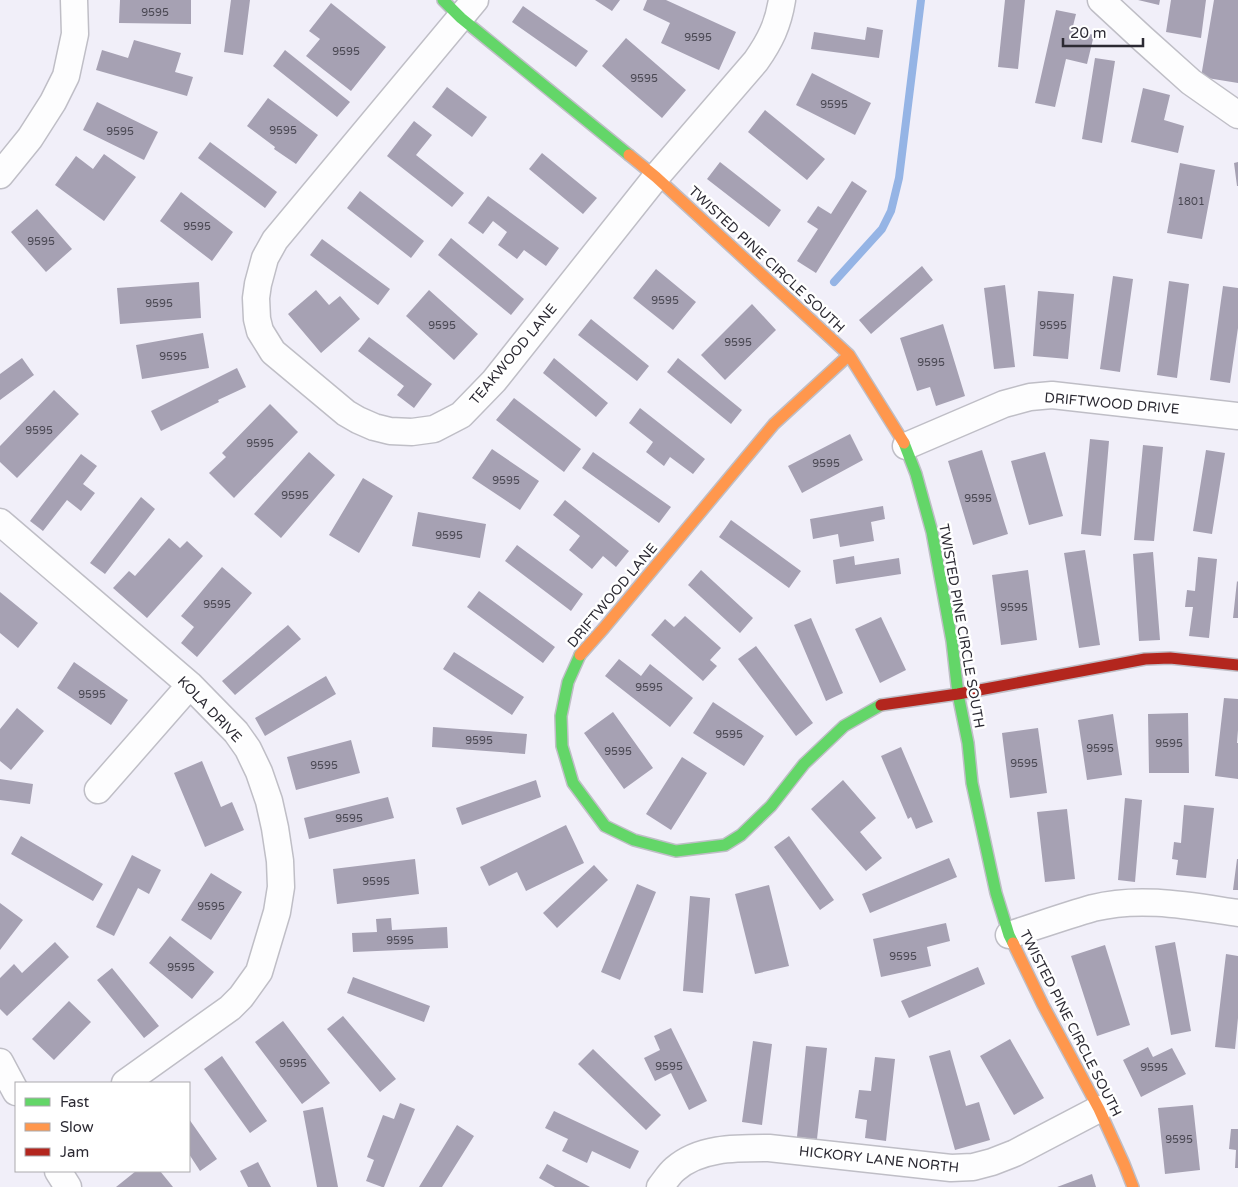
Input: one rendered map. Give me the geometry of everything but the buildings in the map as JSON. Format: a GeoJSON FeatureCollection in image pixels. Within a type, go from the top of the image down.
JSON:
{"type":"FeatureCollection","features":[{"type":"Feature","properties":{"kind":"street"},"geometry":{"type":"LineString","coordinates":[[0,175],[30,138],[53,102],[66,76],[75,34],[74,0]]}},
{"type":"Feature","properties":{"kind":"street","name":"TEAKWOOD LANE"},"geometry":{"type":"LineString","coordinates":[[460,6],[275,240],[265,258],[258,284],[256,298],[260,332],[273,352],[346,413],[358,420],[390,431],[412,432],[434,429],[460,415],[494,381],[656,177],[756,62],[773,34],[782,0]]}},
{"type":"Feature","properties":{"kind":"street"},"geometry":{"type":"LineString","coordinates":[[1101,0],[1191,82],[1238,115]]}},
{"type":"Feature","properties":{"kind":"street","name":"TWISTED PINE CIRCLE SOUTH"},"geometry":{"type":"LineString","coordinates":[[460,6],[656,177],[849,355],[906,446],[932,532],[952,641],[958,694],[968,743],[972,784],[996,894],[1009,934],[1042,1005],[1098,1109],[1133,1187]]}},
{"type":"Feature","properties":{"kind":"street","name":"DRIFTWOOD LANE"},"geometry":{"type":"LineString","coordinates":[[849,355],[774,424],[579,656],[568,682],[561,716],[562,746],[573,783],[605,826],[634,840],[676,851],[725,845],[741,835],[771,806],[804,764],[844,726],[882,706],[958,694]]}},
{"type":"Feature","properties":{"kind":"street","name":"DRIFTWOOD DRIVE"},"geometry":{"type":"LineString","coordinates":[[906,446],[1004,404],[1030,397],[1052,395],[1238,416]]}},
{"type":"Feature","properties":{"kind":"street","name":"KOLA DRIVE"},"geometry":{"type":"LineString","coordinates":[[0,522],[190,685],[236,732],[248,749],[259,772],[269,801],[280,861],[281,887],[277,912],[259,972],[230,1008],[126,1082]]}},
{"type":"Feature","properties":{"kind":"street"},"geometry":{"type":"LineString","coordinates":[[958,694],[1145,659],[1170,658],[1238,665]]}},
{"type":"Feature","properties":{"kind":"street"},"geometry":{"type":"LineString","coordinates":[[98,790],[190,685]]}},
{"type":"Feature","properties":{"kind":"street"},"geometry":{"type":"LineString","coordinates":[[1009,934],[1094,908],[1129,903],[1164,903],[1238,913]]}},
{"type":"Feature","properties":{"kind":"street"},"geometry":{"type":"LineString","coordinates":[[0,1062],[15,1090]]}},
{"type":"Feature","properties":{"kind":"street","name":"HICKORY LANE NORTH"},"geometry":{"type":"LineString","coordinates":[[660,1187],[674,1170],[686,1161],[699,1155],[712,1151],[746,1148],[769,1148],[952,1168],[973,1166],[992,1162],[1015,1153],[1098,1109]]}},
{"type":"Feature","properties":{"kind":"street"},"geometry":{"type":"LineString","coordinates":[[59,1172],[68,1187]]}},
{"type":"Feature","properties":{"kind":"waterway"},"geometry":{"type":"LineString","coordinates":[[834,282],[882,229],[891,211],[899,178],[921,0]]}},
{"type":"Feature","properties":{"kind":"traffic: fast"},"geometry":{"type":"LineString","coordinates":[[443,0],[461,18],[629,155]]}},
{"type":"Feature","properties":{"kind":"traffic: fast"},"geometry":{"type":"LineString","coordinates":[[904,443],[916,474],[932,532],[952,641],[958,694],[968,743],[972,783],[996,893],[1013,943]]}},
{"type":"Feature","properties":{"kind":"traffic: fast"},"geometry":{"type":"LineString","coordinates":[[580,655],[568,682],[561,716],[562,746],[573,783],[605,826],[634,840],[676,851],[725,845],[741,835],[771,806],[804,764],[844,726],[881,705]]}},
{"type":"Feature","properties":{"kind":"traffic: slow"},"geometry":{"type":"LineString","coordinates":[[629,155],[656,177],[849,355],[904,443]]}},
{"type":"Feature","properties":{"kind":"traffic: slow"},"geometry":{"type":"LineString","coordinates":[[580,655],[774,424],[849,355]]}},
{"type":"Feature","properties":{"kind":"traffic: slow"},"geometry":{"type":"LineString","coordinates":[[1013,943],[1043,1005],[1099,1109],[1133,1187]]}},
{"type":"Feature","properties":{"kind":"traffic: jam"},"geometry":{"type":"LineString","coordinates":[[881,705],[958,694],[1145,659],[1170,658],[1238,665]]}}]}
